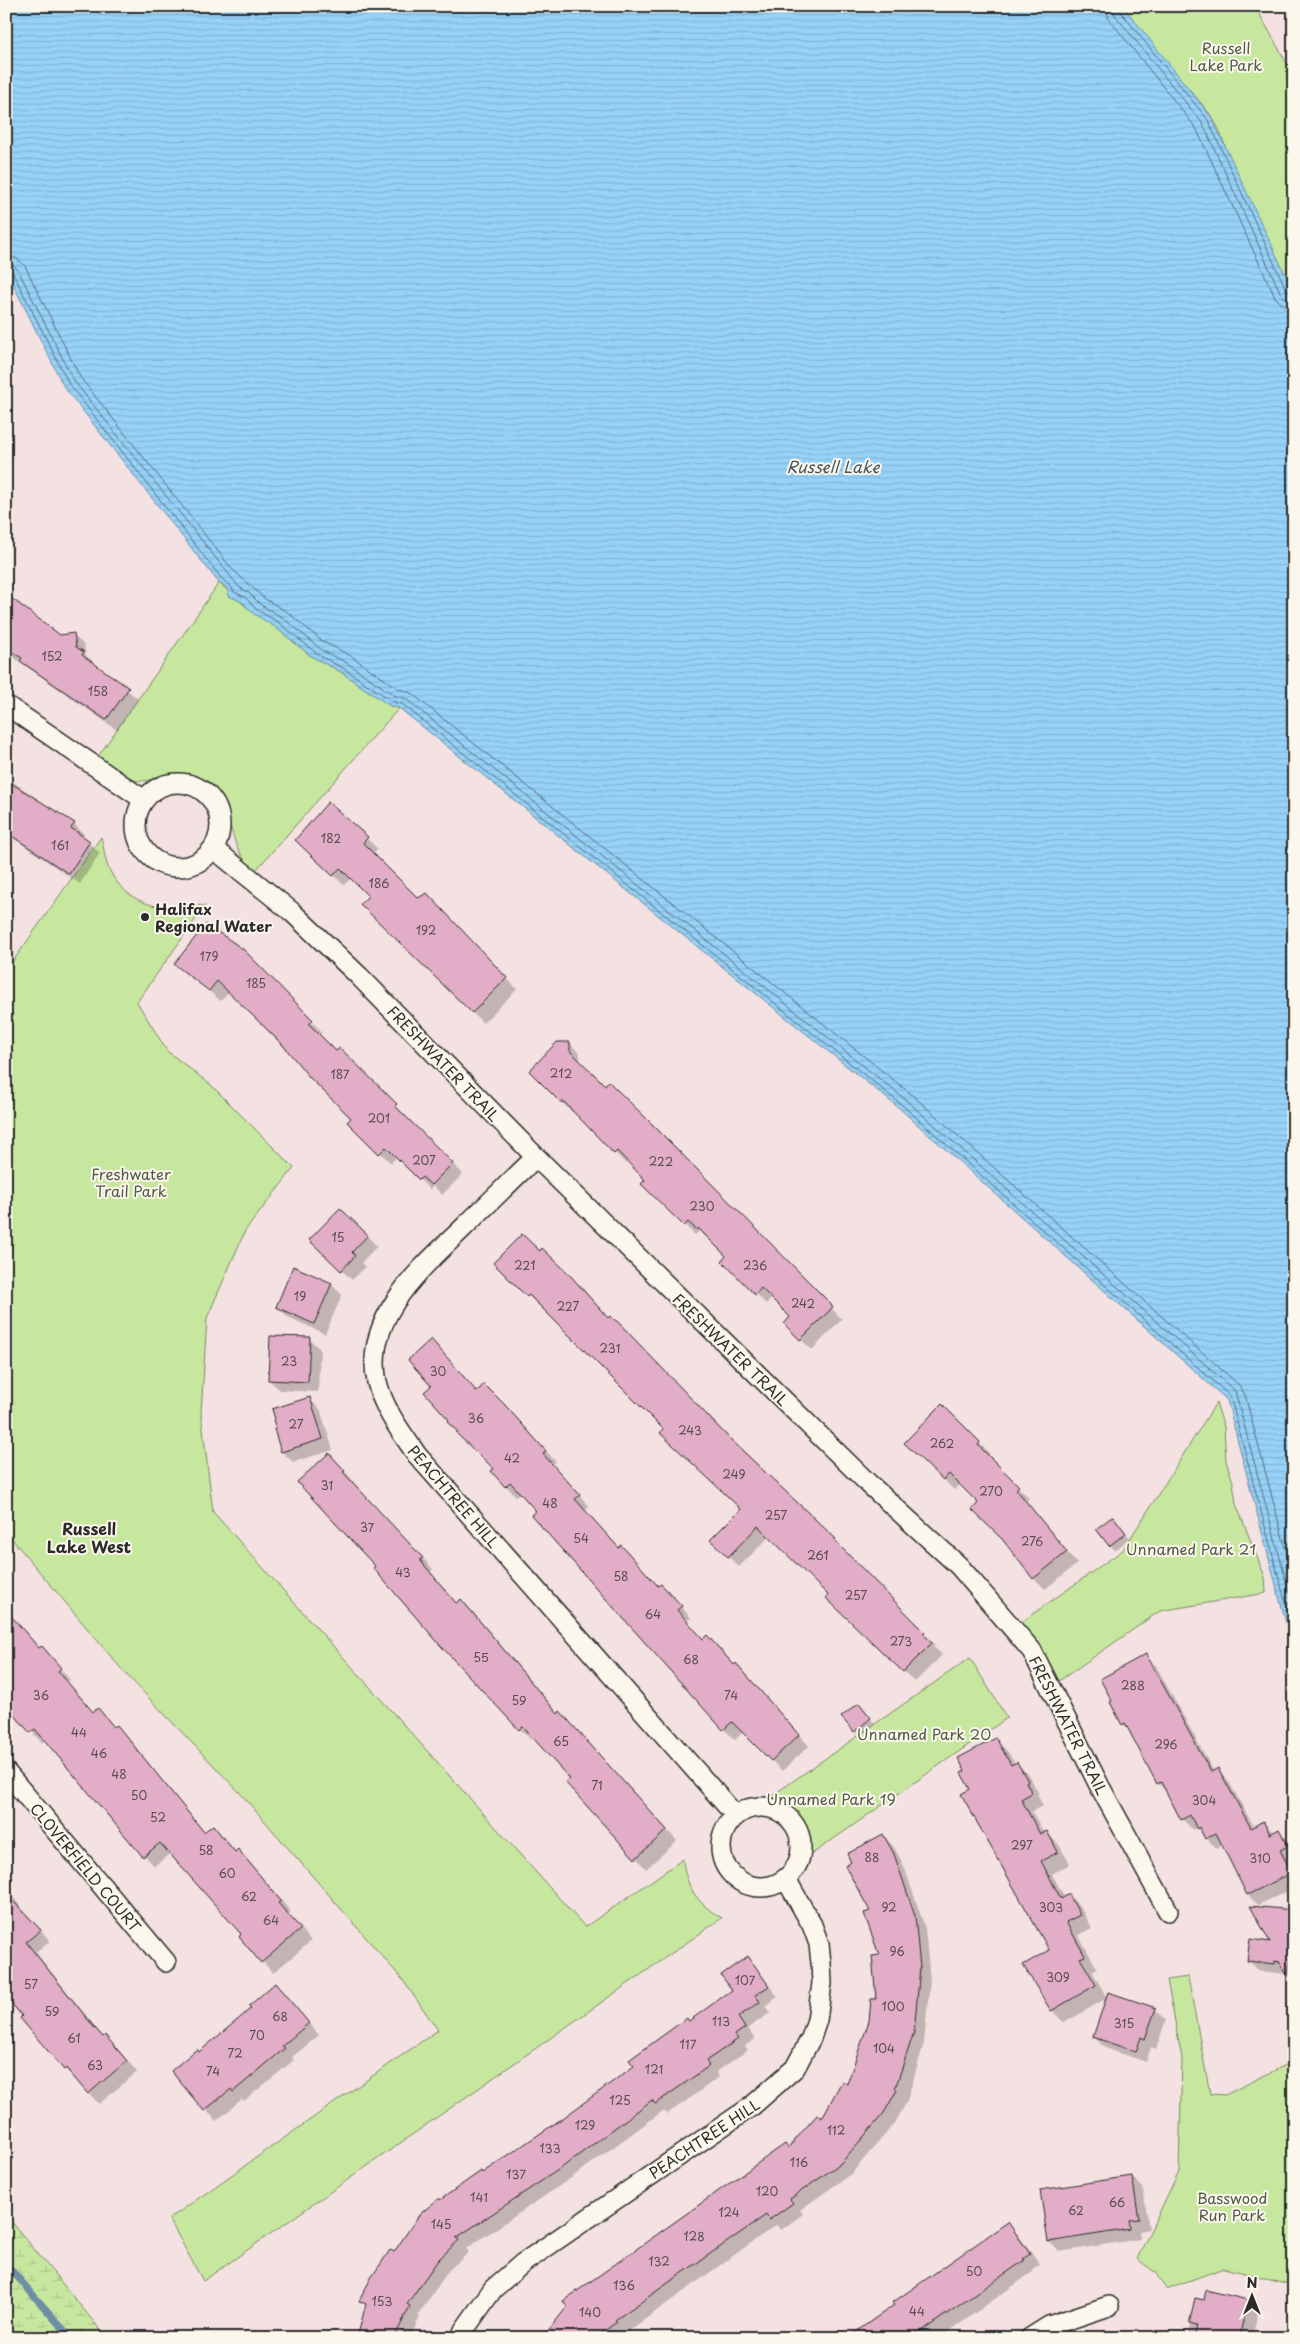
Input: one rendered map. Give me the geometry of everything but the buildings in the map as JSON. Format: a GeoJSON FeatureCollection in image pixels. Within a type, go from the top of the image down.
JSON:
{"type":"FeatureCollection","features":[{"type":"Feature","properties":{"kind":"street"},"geometry":{"type":"LineString","coordinates":[[6,705],[144,800]]}},
{"type":"Feature","properties":{"kind":"street"},"geometry":{"type":"LineString","coordinates":[[168,784],[189,785],[208,795],[217,807],[221,821],[220,836],[214,849],[204,859],[192,865],[179,868],[166,866],[153,860],[144,850],[138,838],[135,825],[138,812],[144,800],[154,790],[168,784]]}},
{"type":"Feature","properties":{"kind":"street","name":"FRESHWATER TRAIL"},"geometry":{"type":"LineString","coordinates":[[214,849],[292,912],[359,976],[536,1157],[869,1484],[959,1566],[1032,1651],[1099,1785],[1168,1911]]}},
{"type":"Feature","properties":{"kind":"street","name":"PEACHTREE HILL"},"geometry":{"type":"LineString","coordinates":[[536,1157],[406,1286],[386,1316],[380,1334],[376,1365],[379,1388],[388,1412],[417,1455],[735,1815]]}},
{"type":"Feature","properties":{"kind":"street","name":"CLOVERFIELD COURT"},"geometry":{"type":"LineString","coordinates":[[6,1772],[166,1962]]}},
{"type":"Feature","properties":{"kind":"street"},"geometry":{"type":"LineString","coordinates":[[758,1806],[771,1808],[783,1813],[792,1822],[799,1832],[802,1845],[795,1869],[786,1879],[774,1885],[760,1887],[746,1885],[731,1873],[721,1853],[721,1839],[726,1826],[735,1815],[746,1809],[758,1806]]}},
{"type":"Feature","properties":{"kind":"street","name":"PEACHTREE HILL"},"geometry":{"type":"LineString","coordinates":[[461,2338],[464,2330],[493,2289],[523,2262],[752,2106],[795,2068],[811,2038],[817,2020],[822,1983],[819,1944],[812,1925],[786,1879]]}},
{"type":"Feature","properties":{"kind":"street"},"geometry":{"type":"LineString","coordinates":[[1030,2338],[1049,2326],[1108,2306]]}},
{"type":"Feature","properties":{"kind":"green space","name":"Russell Lake Park"},"geometry":{"type":"Polygon","coordinates":[[[1122,6],[1255,6],[1294,76],[1294,292],[1228,158],[1215,121],[1122,6]]]}},
{"type":"Feature","properties":{"kind":"green space"},"geometry":{"type":"Polygon","coordinates":[[[219,583],[250,610],[311,656],[341,672],[390,706],[399,708],[256,870],[239,851],[224,810],[207,791],[196,784],[179,779],[160,778],[144,781],[128,779],[97,758],[219,583]]]}},
{"type":"Feature","properties":{"kind":"green space","name":"Freshwater Trail Park"},"geometry":{"type":"Polygon","coordinates":[[[101,837],[106,861],[111,873],[123,888],[138,900],[156,906],[205,906],[137,1002],[167,1051],[211,1085],[294,1168],[245,1231],[207,1318],[201,1413],[213,1512],[585,1927],[683,1859],[684,1869],[694,1894],[706,1907],[722,1918],[203,2281],[169,2219],[438,2030],[402,1979],[241,1794],[124,1672],[6,1532],[6,1252],[9,1211],[6,1206],[6,963],[11,964],[101,837]]]}},
{"type":"Feature","properties":{"kind":"green space","name":"Unnamed Park 21"},"geometry":{"type":"Polygon","coordinates":[[[1216,1403],[1224,1427],[1226,1461],[1233,1482],[1236,1504],[1265,1577],[1266,1593],[1160,1611],[1053,1685],[1016,1626],[1123,1550],[1216,1403]]]}},
{"type":"Feature","properties":{"kind":"green space"},"geometry":{"type":"Polygon","coordinates":[[[970,1658],[1007,1718],[812,1854],[803,1827],[798,1820],[779,1802],[770,1797],[970,1658]]]}},
{"type":"Feature","properties":{"kind":"green space","name":"Basswood Run Park"},"geometry":{"type":"Polygon","coordinates":[[[1188,1977],[1210,2094],[1225,2095],[1294,2061],[1294,2285],[1224,2268],[1166,2289],[1155,2272],[1137,2259],[1179,2171],[1182,2058],[1167,1980],[1188,1977]]]}},
{"type":"Feature","properties":{"kind":"green space"},"geometry":{"type":"Polygon","coordinates":[[[6,2215],[107,2338],[6,2338],[6,2215]]]}},
{"type":"Feature","properties":{"kind":"water","name":"Russell Lake"},"geometry":{"type":"Polygon","coordinates":[[[6,6],[1123,6],[1212,118],[1294,293],[1294,1644],[1290,1638],[1227,1400],[899,1108],[399,708],[390,706],[341,672],[311,656],[275,627],[254,614],[242,602],[229,596],[227,588],[219,583],[64,387],[6,270],[6,6]]]}},
{"type":"Feature","properties":{"kind":"waterway"},"geometry":{"type":"LineString","coordinates":[[6,2264],[71,2338]]}},
{"type":"Feature","properties":{"kind":"place","name":"Halifax Regional Water"},"geometry":{"type":"Point","coordinates":[145,917]}},
{"type":"Feature","properties":{"kind":"district","name":"Russell Lake West"},"geometry":{"type":"Point","coordinates":[89,1537]}},
{"type":"Feature","properties":{"kind":"park label","name":"Unnamed Park 20"},"geometry":{"type":"Point","coordinates":[924,1733]}},
{"type":"Feature","properties":{"kind":"park label","name":"Unnamed Park 19"},"geometry":{"type":"Point","coordinates":[831,1798]}}]}
